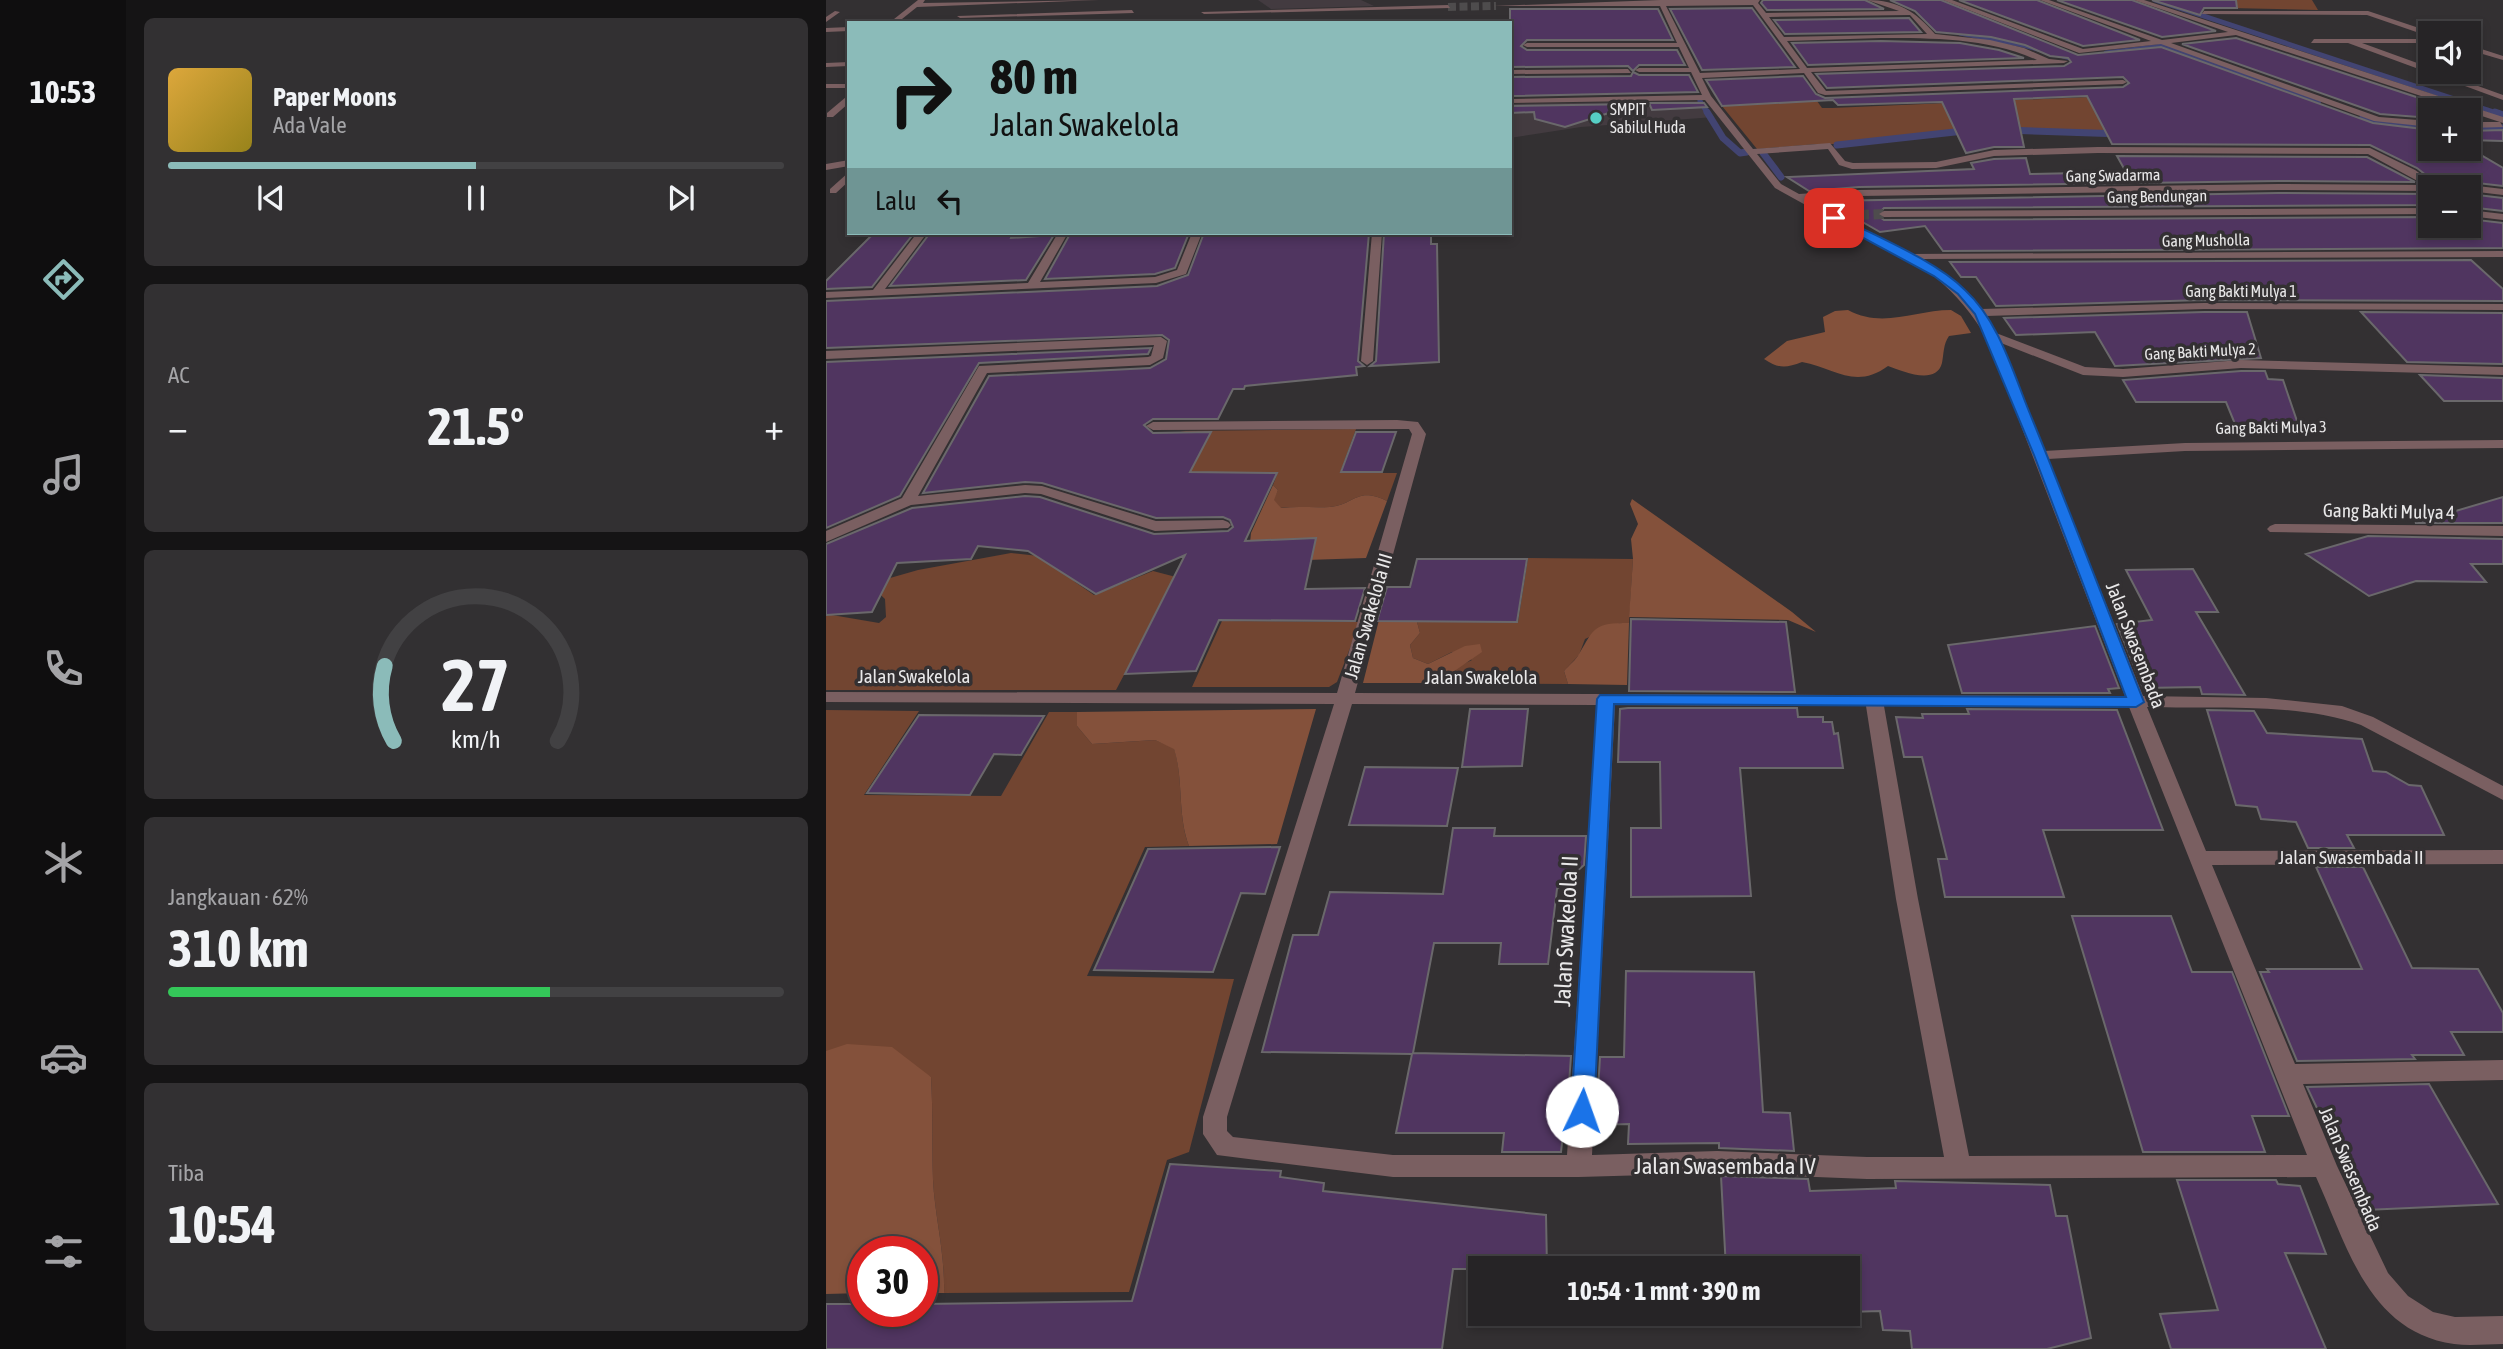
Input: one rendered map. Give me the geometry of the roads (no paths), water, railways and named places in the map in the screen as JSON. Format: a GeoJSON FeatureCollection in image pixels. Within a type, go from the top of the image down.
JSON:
{"type":"FeatureCollection","features":[{"type":"Feature","properties":{"kind":"street"},"geometry":{"type":"LineString","coordinates":[[895,21],[919,2],[1096,0]]}},
{"type":"Feature","properties":{"kind":"street"},"geometry":{"type":"LineString","coordinates":[[1199,21],[1211,0]]}},
{"type":"Feature","properties":{"kind":"street"},"geometry":{"type":"LineString","coordinates":[[1515,0],[1528,6]]}},
{"type":"Feature","properties":{"kind":"street"},"geometry":{"type":"LineString","coordinates":[[1870,0],[1912,13],[1932,35]]}},
{"type":"Feature","properties":{"kind":"street"},"geometry":{"type":"LineString","coordinates":[[1948,1],[1967,0]]}},
{"type":"Feature","properties":{"kind":"street"},"geometry":{"type":"LineString","coordinates":[[2043,0],[2377,119],[2418,123]]}},
{"type":"Feature","properties":{"kind":"street"},"geometry":{"type":"LineString","coordinates":[[2137,0],[2430,98]]}},
{"type":"Feature","properties":{"kind":"street"},"geometry":{"type":"LineString","coordinates":[[1496,6],[1756,1],[1821,91],[1834,93],[2123,82]]}},
{"type":"Feature","properties":{"kind":"street"},"geometry":{"type":"LineString","coordinates":[[1948,1],[2082,51],[2239,33]]}},
{"type":"Feature","properties":{"kind":"street"},"geometry":{"type":"LineString","coordinates":[[955,21],[977,2]]}},
{"type":"Feature","properties":{"kind":"street","name":"Jalan Swasembada"},"geometry":{"type":"LineString","coordinates":[[1653,2],[1681,45],[1707,97],[1778,186],[1910,256],[1961,291],[1980,313],[2040,455],[2136,702],[2324,1166],[2378,1282],[2398,1305],[2427,1324],[2455,1331],[2503,1330]]}},
{"type":"Feature","properties":{"kind":"street"},"geometry":{"type":"LineString","coordinates":[[1204,12],[1338,9],[1394,12],[1448,7]]}},
{"type":"Feature","properties":{"kind":"street"},"geometry":{"type":"LineString","coordinates":[[960,16],[1134,9],[1125,21]]}},
{"type":"Feature","properties":{"kind":"street"},"geometry":{"type":"LineString","coordinates":[[1335,21],[1338,9]]}},
{"type":"Feature","properties":{"kind":"street"},"geometry":{"type":"LineString","coordinates":[[1276,21],[1281,11]]}},
{"type":"Feature","properties":{"kind":"street"},"geometry":{"type":"LineString","coordinates":[[826,12],[837,12],[826,20]]}},
{"type":"Feature","properties":{"kind":"street"},"geometry":{"type":"LineString","coordinates":[[1764,15],[1912,13]]}},
{"type":"Feature","properties":{"kind":"street"},"geometry":{"type":"LineString","coordinates":[[2204,13],[2368,13],[2418,30]]}},
{"type":"Feature","properties":{"kind":"street"},"geometry":{"type":"LineString","coordinates":[[826,30],[847,29]]}},
{"type":"Feature","properties":{"kind":"street"},"geometry":{"type":"LineString","coordinates":[[1782,39],[1932,35],[1995,45],[2025,52],[2047,61]]}},
{"type":"Feature","properties":{"kind":"street"},"geometry":{"type":"LineString","coordinates":[[2315,41],[2418,41]]}},
{"type":"Feature","properties":{"kind":"street"},"geometry":{"type":"LineString","coordinates":[[2349,41],[2418,67]]}},
{"type":"Feature","properties":{"kind":"street"},"geometry":{"type":"LineString","coordinates":[[1527,45],[1681,45]]}},
{"type":"Feature","properties":{"kind":"street"},"geometry":{"type":"LineString","coordinates":[[2481,51],[2503,58]]}},
{"type":"Feature","properties":{"kind":"street"},"geometry":{"type":"LineString","coordinates":[[831,65],[847,55]]}},
{"type":"Feature","properties":{"kind":"street"},"geometry":{"type":"LineString","coordinates":[[1639,70],[1694,73],[2064,61]]}},
{"type":"Feature","properties":{"kind":"street"},"geometry":{"type":"LineString","coordinates":[[1512,100],[1628,71]]}},
{"type":"Feature","properties":{"kind":"street"},"geometry":{"type":"LineString","coordinates":[[1512,72],[1568,86],[1707,97]]}},
{"type":"Feature","properties":{"kind":"street"},"geometry":{"type":"LineString","coordinates":[[2464,84],[2503,98]]}},
{"type":"Feature","properties":{"kind":"street"},"geometry":{"type":"LineString","coordinates":[[826,89],[847,88]]}},
{"type":"Feature","properties":{"kind":"street"},"geometry":{"type":"LineString","coordinates":[[828,115],[847,101]]}},
{"type":"Feature","properties":{"kind":"street"},"geometry":{"type":"LineString","coordinates":[[828,115],[847,115]]}},
{"type":"Feature","properties":{"kind":"street"},"geometry":{"type":"LineString","coordinates":[[2481,115],[2503,123]]}},
{"type":"Feature","properties":{"kind":"street"},"geometry":{"type":"LineString","coordinates":[[2481,124],[2503,123]]}},
{"type":"Feature","properties":{"kind":"street"},"geometry":{"type":"LineString","coordinates":[[1750,152],[1830,146],[1842,163],[1852,166],[1931,165],[1990,153],[2028,155],[2098,150],[2370,151],[2418,177]]}},
{"type":"Feature","properties":{"kind":"street"},"geometry":{"type":"LineString","coordinates":[[826,167],[847,163]]}},
{"type":"Feature","properties":{"kind":"street"},"geometry":{"type":"LineString","coordinates":[[828,194],[847,177]]}},
{"type":"Feature","properties":{"kind":"street","name":"Gang Swadarma"},"geometry":{"type":"LineString","coordinates":[[1796,197],[1859,193],[2286,199],[2418,189]]}},
{"type":"Feature","properties":{"kind":"street"},"geometry":{"type":"LineString","coordinates":[[2481,189],[2503,192]]}},
{"type":"Feature","properties":{"kind":"street","name":"Gang Bendungan"},"geometry":{"type":"LineString","coordinates":[[1884,214],[2286,199],[2418,210]]}},
{"type":"Feature","properties":{"kind":"street"},"geometry":{"type":"LineString","coordinates":[[1834,218],[1859,215]]}},
{"type":"Feature","properties":{"kind":"street"},"geometry":{"type":"LineString","coordinates":[[2481,215],[2503,218]]}},
{"type":"Feature","properties":{"kind":"street"},"geometry":{"type":"LineString","coordinates":[[876,293],[920,235]]}},
{"type":"Feature","properties":{"kind":"street"},"geometry":{"type":"LineString","coordinates":[[1032,286],[1062,235]]}},
{"type":"Feature","properties":{"kind":"street"},"geometry":{"type":"LineString","coordinates":[[826,295],[1156,281],[1182,272],[1196,235]]}},
{"type":"Feature","properties":{"kind":"street"},"geometry":{"type":"LineString","coordinates":[[1367,361],[1377,235]]}},
{"type":"Feature","properties":{"kind":"street","name":"Gang Musholla"},"geometry":{"type":"LineString","coordinates":[[1910,256],[2503,254]]}},
{"type":"Feature","properties":{"kind":"street","name":"Gang Bakti Mulya 1"},"geometry":{"type":"LineString","coordinates":[[1980,313],[2204,306],[2503,307]]}},
{"type":"Feature","properties":{"kind":"street","name":"Gang Bakti Mulya 2"},"geometry":{"type":"LineString","coordinates":[[1991,335],[2083,370],[2123,373],[2241,364],[2503,371]]}},
{"type":"Feature","properties":{"kind":"street"},"geometry":{"type":"LineString","coordinates":[[827,356],[1161,341],[1157,358],[1150,361],[983,369]]}},
{"type":"Feature","properties":{"kind":"street"},"geometry":{"type":"LineString","coordinates":[[908,501],[995,347]]}},
{"type":"Feature","properties":{"kind":"street","name":"Jalan Swakelola III"},"geometry":{"type":"LineString","coordinates":[[1153,426],[1397,424],[1412,425],[1417,428],[1419,434],[1345,698],[1235,1056]]}},
{"type":"Feature","properties":{"kind":"street","name":"Gang Bakti Mulya 3"},"geometry":{"type":"LineString","coordinates":[[2040,455],[2213,446],[2503,444]]}},
{"type":"Feature","properties":{"kind":"street"},"geometry":{"type":"LineString","coordinates":[[826,537],[908,501],[1025,489],[1042,490],[1155,526],[1223,526]]}},
{"type":"Feature","properties":{"kind":"street"},"geometry":{"type":"LineString","coordinates":[[826,527],[850,526]]}},
{"type":"Feature","properties":{"kind":"street","name":"Gang Bakti Mulya 4"},"geometry":{"type":"LineString","coordinates":[[2275,529],[2503,531]]}},
{"type":"Feature","properties":{"kind":"street","name":"Jalan Swakelola"},"geometry":{"type":"LineString","coordinates":[[826,697],[2266,704],[2342,712],[2367,721],[2503,794]]}},
{"type":"Feature","properties":{"kind":"street","name":"Jalan Swakelola II"},"geometry":{"type":"LineString","coordinates":[[1579,1166],[1606,699]]}},
{"type":"Feature","properties":{"kind":"street"},"geometry":{"type":"LineString","coordinates":[[1874,700],[1908,899],[1959,1168]]}},
{"type":"Feature","properties":{"kind":"street","name":"Jalan Swasembada II"},"geometry":{"type":"LineString","coordinates":[[2200,858],[2503,857]]}},
{"type":"Feature","properties":{"kind":"street","name":"Jalan Swasembada IV"},"geometry":{"type":"LineString","coordinates":[[1235,1056],[1215,1117],[1215,1134],[1226,1147],[1393,1166],[1579,1166],[1717,1162],[1867,1168],[2324,1166]]}},
{"type":"Feature","properties":{"kind":"street"},"geometry":{"type":"LineString","coordinates":[[2288,1074],[2503,1070]]}},
{"type":"Feature","properties":{"kind":"waterway"},"geometry":{"type":"LineString","coordinates":[[2155,0],[2500,114]]}},
{"type":"Feature","properties":{"kind":"waterway"},"geometry":{"type":"LineString","coordinates":[[1960,33],[2023,45],[2085,62]]}},
{"type":"Feature","properties":{"kind":"waterway"},"geometry":{"type":"LineString","coordinates":[[2106,53],[2163,46],[2319,101]]}},
{"type":"Feature","properties":{"kind":"waterway"},"geometry":{"type":"LineString","coordinates":[[1700,101],[1708,114]]}},
{"type":"Feature","properties":{"kind":"waterway"},"geometry":{"type":"LineString","coordinates":[[1707,112],[1723,138],[1740,153],[1747,152]]}},
{"type":"Feature","properties":{"kind":"waterway"},"geometry":{"type":"LineString","coordinates":[[2495,112],[2503,115]]}},
{"type":"Feature","properties":{"kind":"waterway"},"geometry":{"type":"LineString","coordinates":[[2363,117],[2391,126],[2418,127]]}},
{"type":"Feature","properties":{"kind":"waterway"},"geometry":{"type":"LineString","coordinates":[[2481,127],[2503,128]]}},
{"type":"Feature","properties":{"kind":"waterway"},"geometry":{"type":"LineString","coordinates":[[1837,145],[1973,130]]}},
{"type":"Feature","properties":{"kind":"waterway"},"geometry":{"type":"LineString","coordinates":[[2005,130],[2123,134]]}},
{"type":"Feature","properties":{"kind":"waterway"},"geometry":{"type":"LineString","coordinates":[[1763,153],[1781,177]]}},
{"type":"Feature","properties":{"kind":"tunnel"},"geometry":{"type":"LineString","coordinates":[[1448,7],[1496,6]]}},
{"type":"Feature","properties":{"kind":"tunnel"},"geometry":{"type":"LineString","coordinates":[[1859,215],[1884,214]]}},
{"type":"Feature","properties":{"kind":"place","name":"SMPIT Sabilul Huda"},"geometry":{"type":"Point","coordinates":[1596,118]}}]}
